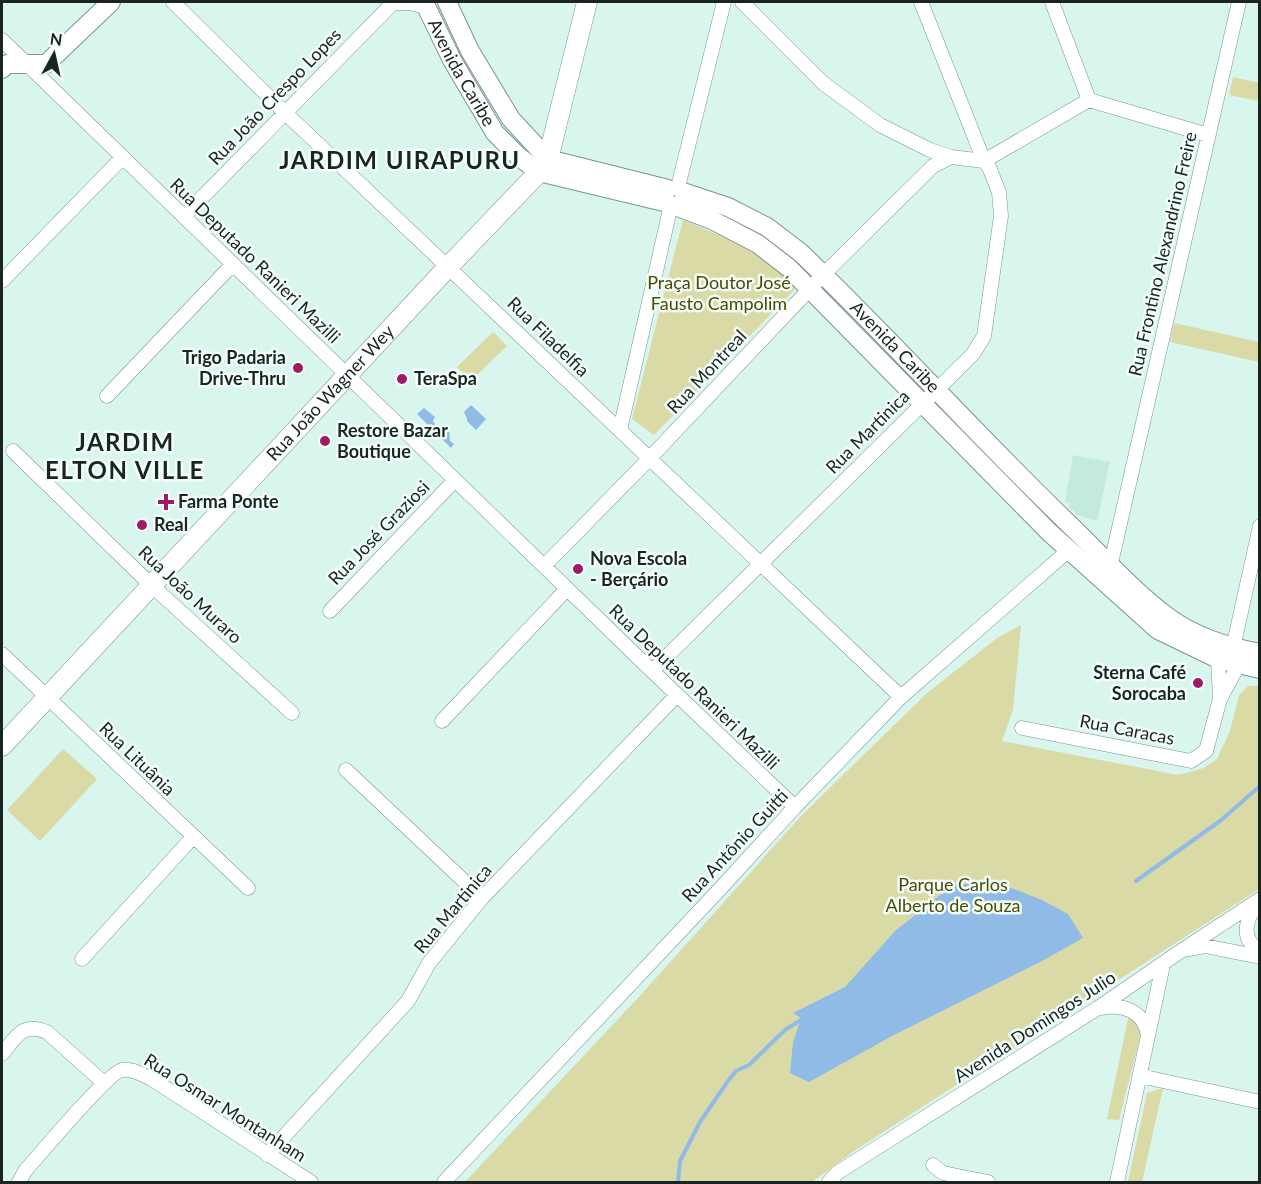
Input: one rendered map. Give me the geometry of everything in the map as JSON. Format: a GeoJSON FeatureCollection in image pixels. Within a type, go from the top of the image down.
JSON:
{"type":"FeatureCollection","features":[{"type":"Feature","properties":{"kind":"main road"},"geometry":{"type":"LineString","coordinates":[[544,165],[587,2]]}},
{"type":"Feature","properties":{"kind":"main road","name":"Rua João Wagner Wey"},"geometry":{"type":"LineString","coordinates":[[2,746],[544,165]]}},
{"type":"Feature","properties":{"kind":"street"},"geometry":{"type":"LineString","coordinates":[[2,69],[7,64],[46,64],[111,2]]}},
{"type":"Feature","properties":{"kind":"street","name":"Rua Filadelfia"},"geometry":{"type":"LineString","coordinates":[[173,2],[284,112],[901,697]]}},
{"type":"Feature","properties":{"kind":"street","name":"Rua João Crespo Lopes"},"geometry":{"type":"LineString","coordinates":[[184,216],[393,2],[425,4]]}},
{"type":"Feature","properties":{"kind":"street","name":"Avenida Caribe"},"geometry":{"type":"LineString","coordinates":[[447,2],[470,51],[511,119],[544,165]]}},
{"type":"Feature","properties":{"kind":"street"},"geometry":{"type":"LineString","coordinates":[[620,430],[674,197],[724,2]]}},
{"type":"Feature","properties":{"kind":"street"},"geometry":{"type":"LineString","coordinates":[[742,2],[823,83],[880,125],[930,150],[951,157],[984,161],[1089,100],[1208,135]]}},
{"type":"Feature","properties":{"kind":"street","name":"Rua Martinica"},"geometry":{"type":"LineString","coordinates":[[652,671],[973,354],[984,336],[1001,216],[999,192],[989,167],[984,161],[921,2]]}},
{"type":"Feature","properties":{"kind":"street"},"geometry":{"type":"LineString","coordinates":[[1052,2],[1089,100]]}},
{"type":"Feature","properties":{"kind":"street","name":"Rua Frontino Alexandrino Freire"},"geometry":{"type":"LineString","coordinates":[[1097,559],[1122,515],[1239,2]]}},
{"type":"Feature","properties":{"kind":"street","name":"Avenida Caribe"},"geometry":{"type":"LineString","coordinates":[[425,4],[452,60],[495,133],[518,156],[544,165],[674,197],[728,207],[767,227],[801,253],[1081,536],[1097,559],[1158,630],[1218,659],[1260,653]]}},
{"type":"Feature","properties":{"kind":"street","name":"Rua Deputado Ranieri Mazilli"},"geometry":{"type":"LineString","coordinates":[[2,40],[543,566],[795,807]]}},
{"type":"Feature","properties":{"kind":"street","name":"Rua Montreal"},"geometry":{"type":"LineString","coordinates":[[543,566],[649,459],[823,275],[933,166],[951,157]]}},
{"type":"Feature","properties":{"kind":"street"},"geometry":{"type":"LineString","coordinates":[[2,281],[123,158]]}},
{"type":"Feature","properties":{"kind":"street","name":"Avenida Caribe"},"geometry":{"type":"LineString","coordinates":[[674,197],[758,244],[789,268],[1068,549],[1097,559],[1168,617],[1260,669]]}},
{"type":"Feature","properties":{"kind":"street"},"geometry":{"type":"LineString","coordinates":[[106,396],[233,264]]}},
{"type":"Feature","properties":{"kind":"street","name":"Rua João Muraro"},"geometry":{"type":"LineString","coordinates":[[13,451],[151,585],[292,713]]}},
{"type":"Feature","properties":{"kind":"street","name":"Rua José Graziosi"},"geometry":{"type":"LineString","coordinates":[[330,611],[455,480]]}},
{"type":"Feature","properties":{"kind":"street","name":"Rua Caracas"},"geometry":{"type":"LineString","coordinates":[[1022,728],[1191,761],[1206,751],[1220,699],[1236,656],[1260,526]]}},
{"type":"Feature","properties":{"kind":"street"},"geometry":{"type":"LineString","coordinates":[[1068,549],[1070,538],[1076,535],[1081,536]]}},
{"type":"Feature","properties":{"kind":"street","name":"Rua Antônio Guitti"},"geometry":{"type":"LineString","coordinates":[[444,1182],[901,697],[1068,549]]}},
{"type":"Feature","properties":{"kind":"street"},"geometry":{"type":"LineString","coordinates":[[442,722],[567,589]]}},
{"type":"Feature","properties":{"kind":"street","name":"Rua Lituânia"},"geometry":{"type":"LineString","coordinates":[[2,654],[248,888]]}},
{"type":"Feature","properties":{"kind":"street","name":"Rua Caracas"},"geometry":{"type":"LineString","coordinates":[[1218,659],[1220,699]]}},
{"type":"Feature","properties":{"kind":"street","name":"Rua Martinica"},"geometry":{"type":"LineString","coordinates":[[267,1155],[408,1001],[429,963],[482,898],[677,695]]}},
{"type":"Feature","properties":{"kind":"street"},"geometry":{"type":"LineString","coordinates":[[346,770],[482,898]]}},
{"type":"Feature","properties":{"kind":"street"},"geometry":{"type":"LineString","coordinates":[[82,959],[193,837]]}},
{"type":"Feature","properties":{"kind":"street"},"geometry":{"type":"LineString","coordinates":[[1260,901],[1247,920],[1246,932],[1252,947],[1260,951]]}},
{"type":"Feature","properties":{"kind":"street","name":"Avenida Domingos Julio"},"geometry":{"type":"LineString","coordinates":[[829,1182],[837,1173],[1098,1008],[1178,953],[1260,901]]}},
{"type":"Feature","properties":{"kind":"street"},"geometry":{"type":"LineString","coordinates":[[1178,953],[1205,946],[1260,957]]}},
{"type":"Feature","properties":{"kind":"street"},"geometry":{"type":"LineString","coordinates":[[1117,1182],[1162,965]]}},
{"type":"Feature","properties":{"kind":"street"},"geometry":{"type":"LineString","coordinates":[[1098,1008],[1119,1006],[1129,1009],[1142,1019],[1148,1034]]}},
{"type":"Feature","properties":{"kind":"street"},"geometry":{"type":"LineString","coordinates":[[2,1054],[20,1033],[27,1028],[37,1028],[47,1032],[104,1083],[25,1171],[19,1182]]}},
{"type":"Feature","properties":{"kind":"street","name":"Rua Osmar Montanham"},"geometry":{"type":"LineString","coordinates":[[104,1083],[119,1070],[131,1069],[152,1079],[311,1182]]}},
{"type":"Feature","properties":{"kind":"street"},"geometry":{"type":"LineString","coordinates":[[1140,1076],[1260,1102]]}},
{"type":"Feature","properties":{"kind":"street"},"geometry":{"type":"LineString","coordinates":[[933,1165],[943,1173],[988,1182]]}},
{"type":"Feature","properties":{"kind":"shaded area"},"geometry":{"type":"Polygon","coordinates":[[[1073,455],[1110,462],[1097,521],[1074,514],[1075,510],[1069,509],[1070,503],[1065,502],[1073,455]]]}},
{"type":"Feature","properties":{"kind":"green space"},"geometry":{"type":"Polygon","coordinates":[[[1233,77],[1259,83],[1259,101],[1229,95],[1233,77]]]}},
{"type":"Feature","properties":{"kind":"green space","name":"Praça Doutor José Fausto Campolim"},"geometry":{"type":"Polygon","coordinates":[[[683,220],[735,242],[769,261],[796,288],[654,435],[632,419],[683,220]]]}},
{"type":"Feature","properties":{"kind":"green space"},"geometry":{"type":"Polygon","coordinates":[[[1174,323],[1259,342],[1259,362],[1170,342],[1174,323]]]}},
{"type":"Feature","properties":{"kind":"green space"},"geometry":{"type":"Polygon","coordinates":[[[493,332],[507,346],[471,381],[457,367],[493,332]]]}},
{"type":"Feature","properties":{"kind":"green space","name":"Parque Carlos Alberto de Souza"},"geometry":{"type":"Polygon","coordinates":[[[1021,625],[1013,710],[1002,741],[1178,775],[1204,768],[1217,759],[1230,731],[1239,695],[1248,686],[1259,686],[1259,889],[854,1151],[812,1182],[465,1182],[637,999],[802,815],[926,694],[997,638],[1021,625]]]}},
{"type":"Feature","properties":{"kind":"green space"},"geometry":{"type":"Polygon","coordinates":[[[63,749],[97,779],[40,841],[7,810],[63,749]]]}},
{"type":"Feature","properties":{"kind":"green space"},"geometry":{"type":"Polygon","coordinates":[[[1129,1014],[1142,1029],[1119,1120],[1107,1119],[1129,1014]]]}},
{"type":"Feature","properties":{"kind":"green space"},"geometry":{"type":"Polygon","coordinates":[[[1163,1088],[1142,1182],[1128,1182],[1147,1093],[1163,1088]]]}},
{"type":"Feature","properties":{"kind":"water"},"geometry":{"type":"Polygon","coordinates":[[[471,405],[486,419],[476,430],[467,421],[464,412],[471,405]]]}},
{"type":"Feature","properties":{"kind":"water"},"geometry":{"type":"Polygon","coordinates":[[[424,408],[435,417],[433,421],[437,427],[443,426],[449,429],[450,441],[454,444],[451,448],[417,414],[424,408]]]}},
{"type":"Feature","properties":{"kind":"water"},"geometry":{"type":"Polygon","coordinates":[[[954,884],[1001,884],[1042,900],[1068,914],[1083,938],[892,1036],[809,1082],[790,1073],[793,1042],[801,1018],[793,1013],[845,987],[895,931],[954,884]]]}},
{"type":"Feature","properties":{"kind":"waterway"},"geometry":{"type":"LineString","coordinates":[[1136,881],[1220,821],[1260,786]]}},
{"type":"Feature","properties":{"kind":"waterway"},"geometry":{"type":"LineString","coordinates":[[678,1182],[680,1161],[700,1122],[728,1081],[736,1071],[749,1065],[785,1030],[804,1018]]}},
{"type":"Feature","properties":{"kind":"place","name":"Trigo Padaria Drive-Thru"},"geometry":{"type":"Point","coordinates":[298,368]}},
{"type":"Feature","properties":{"kind":"place","name":"TeraSpa"},"geometry":{"type":"Point","coordinates":[402,379]}},
{"type":"Feature","properties":{"kind":"place","name":"Restore Bazar Boutique"},"geometry":{"type":"Point","coordinates":[325,441]}},
{"type":"Feature","properties":{"kind":"place","name":"Farma Ponte"},"geometry":{"type":"Point","coordinates":[166,502]}},
{"type":"Feature","properties":{"kind":"place","name":"Real"},"geometry":{"type":"Point","coordinates":[142,525]}},
{"type":"Feature","properties":{"kind":"place","name":"Nova Escola - Berçário"},"geometry":{"type":"Point","coordinates":[578,569]}},
{"type":"Feature","properties":{"kind":"place","name":"Sterna Café Sorocaba"},"geometry":{"type":"Point","coordinates":[1198,683]}},
{"type":"Feature","properties":{"kind":"district","name":"JARDIM UIRAPURU"},"geometry":{"type":"Point","coordinates":[400,161]}},
{"type":"Feature","properties":{"kind":"district","name":"JARDIM ELTON VILLE"},"geometry":{"type":"Point","coordinates":[125,457]}}]}
